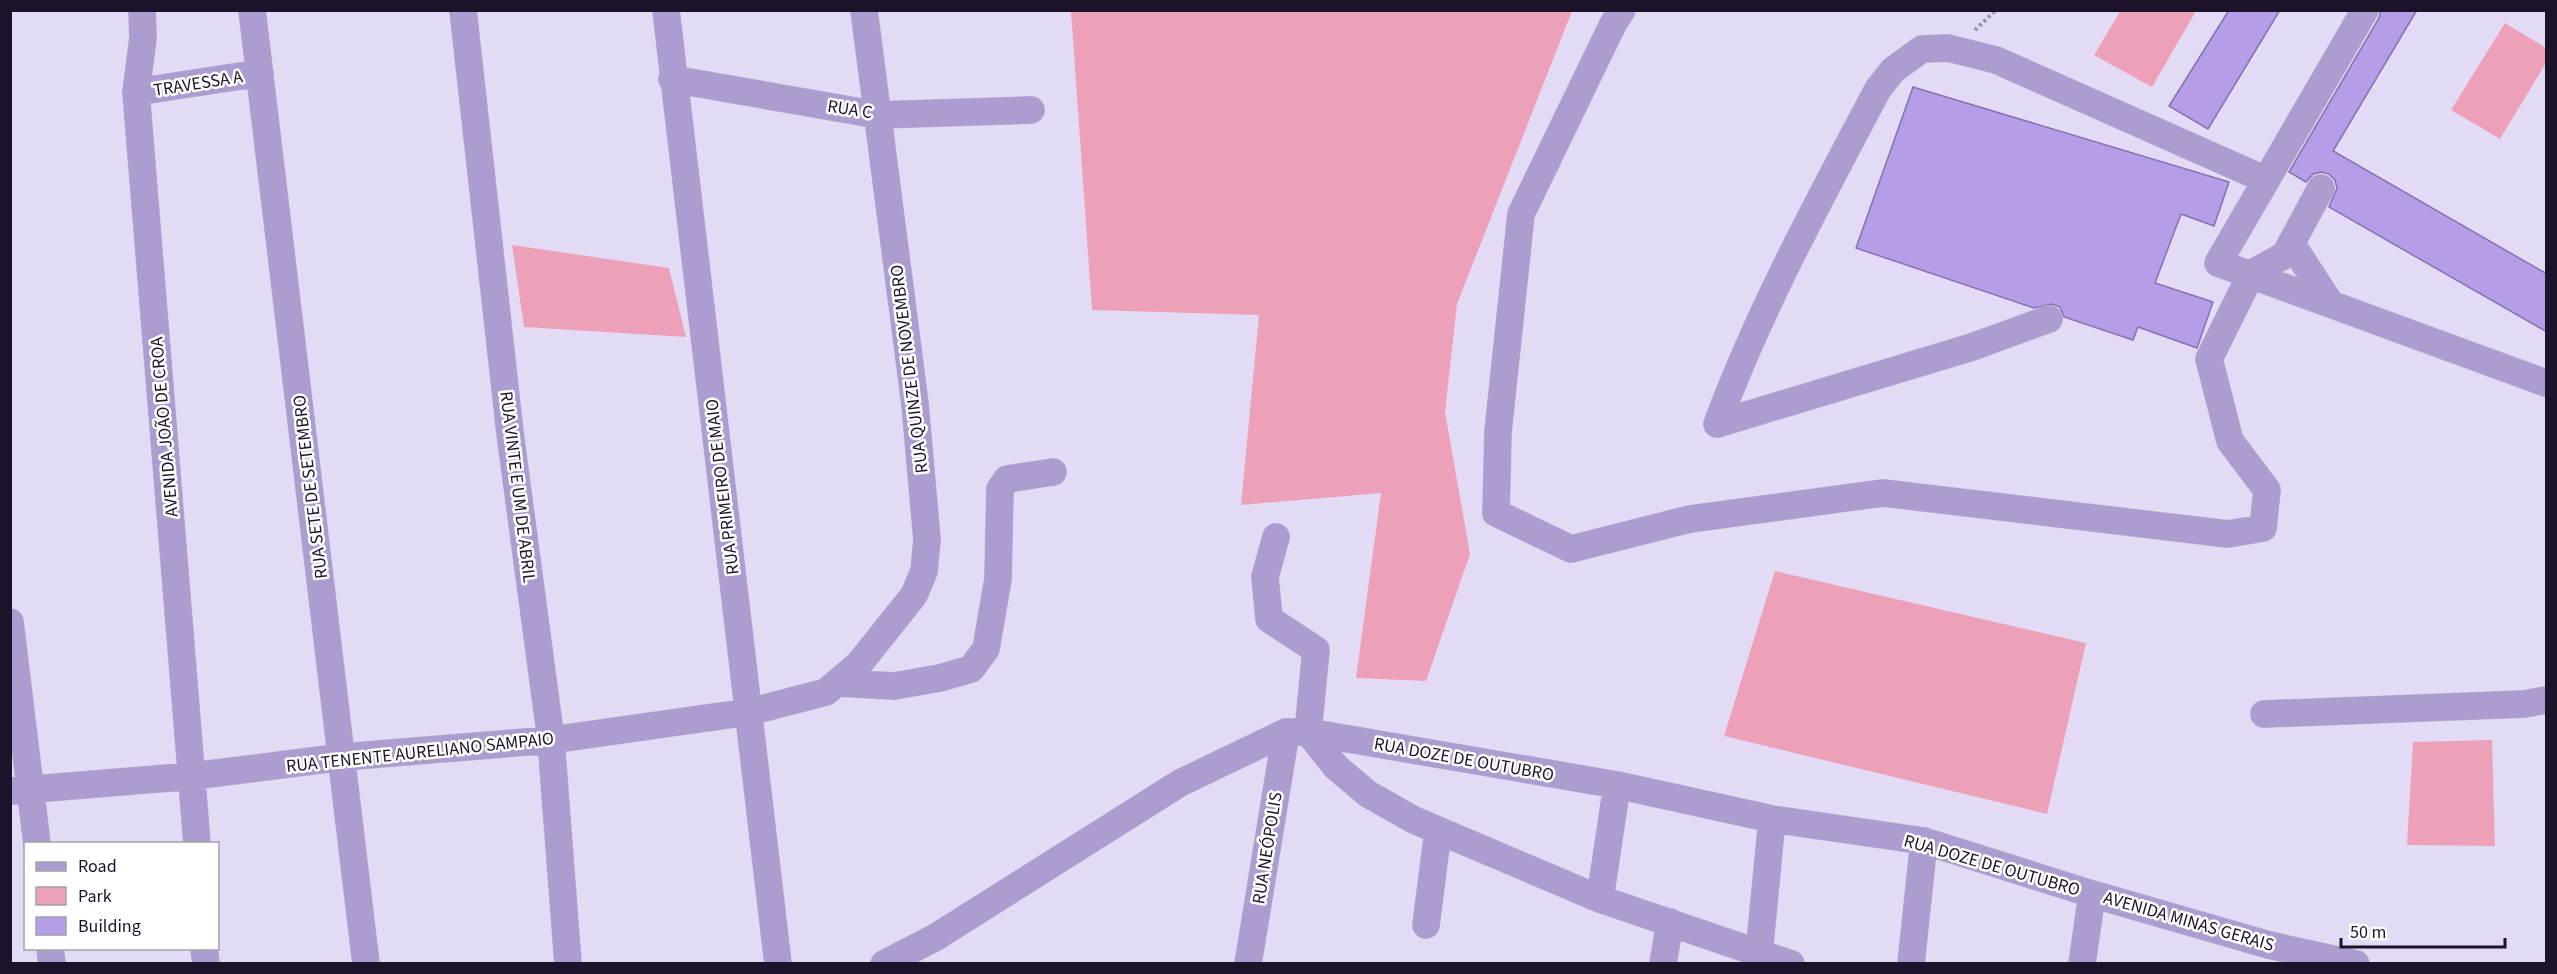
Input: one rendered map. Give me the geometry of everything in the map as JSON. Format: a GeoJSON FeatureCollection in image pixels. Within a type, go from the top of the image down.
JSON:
{"type":"FeatureCollection","features":[{"type":"Feature","properties":{"kind":"street","name":"AVENIDA JOÃO DE CROA"},"geometry":{"type":"LineString","coordinates":[[142,10],[143,38],[136,92],[197,842]]}},
{"type":"Feature","properties":{"kind":"street","name":"RUA SETE DE SETEMBRO"},"geometry":{"type":"LineString","coordinates":[[252,10],[366,963]]}},
{"type":"Feature","properties":{"kind":"street","name":"RUA VINTE E UM DE ABRIL"},"geometry":{"type":"LineString","coordinates":[[463,10],[510,433],[551,740],[568,963]]}},
{"type":"Feature","properties":{"kind":"street","name":"RUA PRIMEIRO DE MAIO"},"geometry":{"type":"LineString","coordinates":[[666,10],[672,80],[778,963]]}},
{"type":"Feature","properties":{"kind":"street","name":"RUA QUINZE DE NOVEMBRO"},"geometry":{"type":"LineString","coordinates":[[832,687],[859,664],[914,595],[922,579],[926,556],[926,526],[915,404],[864,10]]}},
{"type":"Feature","properties":{"kind":"street"},"geometry":{"type":"LineString","coordinates":[[1622,10],[1613,24],[1521,214],[1498,432],[1496,513],[1570,549],[1690,519],[1883,493],[2228,534],[2263,528],[2267,490],[2230,441],[2209,359],[2251,274],[2285,255],[2321,188]]}},
{"type":"Feature","properties":{"kind":"street"},"geometry":{"type":"LineString","coordinates":[[2365,10],[2218,262],[2547,382]]}},
{"type":"Feature","properties":{"kind":"street"},"geometry":{"type":"LineString","coordinates":[[2049,319],[1972,347],[1717,424],[1732,383],[1794,248],[1878,89],[1893,70],[1922,49],[1948,48],[1996,60],[2266,180]]}},
{"type":"Feature","properties":{"kind":"street","name":"TRAVESSA A"},"geometry":{"type":"LineString","coordinates":[[136,92],[260,73]]}},
{"type":"Feature","properties":{"kind":"street","name":"RUA C"},"geometry":{"type":"LineString","coordinates":[[672,80],[878,115],[1031,110]]}},
{"type":"Feature","properties":{"kind":"street"},"geometry":{"type":"LineString","coordinates":[[2291,243],[2330,303]]}},
{"type":"Feature","properties":{"kind":"street"},"geometry":{"type":"LineString","coordinates":[[832,687],[894,686],[940,678],[971,669],[986,649],[998,579],[1000,489],[1007,478],[1053,472]]}},
{"type":"Feature","properties":{"kind":"street","name":"RUA NEÓPOLIS"},"geometry":{"type":"LineString","coordinates":[[1248,963],[1316,650],[1269,619],[1265,577],[1276,537]]}},
{"type":"Feature","properties":{"kind":"street"},"geometry":{"type":"LineString","coordinates":[[10,622],[20,789],[37,842]]}},
{"type":"Feature","properties":{"kind":"street","name":"RUA TENENTE AURELIANO SAMPAIO"},"geometry":{"type":"LineString","coordinates":[[20,789],[193,776],[343,758],[551,740],[749,712],[832,687]]}},
{"type":"Feature","properties":{"kind":"street"},"geometry":{"type":"LineString","coordinates":[[2264,714],[2524,704],[2547,700]]}},
{"type":"Feature","properties":{"kind":"street"},"geometry":{"type":"LineString","coordinates":[[884,963],[934,950],[1180,783],[1297,732],[1368,794],[1438,831],[1599,899],[1791,963]]}},
{"type":"Feature","properties":{"kind":"street","name":"RUA DOZE DE OUTUBRO"},"geometry":{"type":"LineString","coordinates":[[1297,732],[1617,785],[1772,819],[1924,841],[2092,894]]}},
{"type":"Feature","properties":{"kind":"street"},"geometry":{"type":"LineString","coordinates":[[1599,899],[1617,785]]}},
{"type":"Feature","properties":{"kind":"street"},"geometry":{"type":"LineString","coordinates":[[1759,954],[1772,819]]}},
{"type":"Feature","properties":{"kind":"street"},"geometry":{"type":"LineString","coordinates":[[1426,925],[1438,831]]}},
{"type":"Feature","properties":{"kind":"street"},"geometry":{"type":"LineString","coordinates":[[1911,963],[1924,841]]}},
{"type":"Feature","properties":{"kind":"street"},"geometry":{"type":"LineString","coordinates":[[2082,963],[2092,894]]}},
{"type":"Feature","properties":{"kind":"street","name":"AVENIDA MINAS GERAIS"},"geometry":{"type":"LineString","coordinates":[[2092,894],[2269,945],[2356,963]]}},
{"type":"Feature","properties":{"kind":"street"},"geometry":{"type":"LineString","coordinates":[[1663,963],[1670,922]]}},
{"type":"Feature","properties":{"kind":"green space"},"geometry":{"type":"Polygon","coordinates":[[[2121,10],[2196,11],[2152,87],[2094,55],[2121,10]]]}},
{"type":"Feature","properties":{"kind":"green space"},"geometry":{"type":"Polygon","coordinates":[[[1071,11],[1572,11],[1457,304],[1445,412],[1470,554],[1426,681],[1356,678],[1381,493],[1241,505],[1259,315],[1092,310],[1071,11]]]}},
{"type":"Feature","properties":{"kind":"green space"},"geometry":{"type":"Polygon","coordinates":[[[2505,23],[2546,48],[2546,63],[2500,139],[2451,110],[2505,23]]]}},
{"type":"Feature","properties":{"kind":"green space"},"geometry":{"type":"Polygon","coordinates":[[[512,245],[669,268],[686,337],[524,327],[512,245]]]}},
{"type":"Feature","properties":{"kind":"green space"},"geometry":{"type":"Polygon","coordinates":[[[1775,571],[2086,643],[2047,814],[1724,736],[1775,571]]]}},
{"type":"Feature","properties":{"kind":"green space"},"geometry":{"type":"Polygon","coordinates":[[[2492,740],[2495,846],[2407,845],[2413,742],[2492,740]]]}},
{"type":"Feature","properties":{"kind":"building"},"geometry":{"type":"Polygon","coordinates":[[[2229,10],[2280,10],[2208,129],[2169,106],[2229,10]]]}},
{"type":"Feature","properties":{"kind":"building"},"geometry":{"type":"Polygon","coordinates":[[[2381,10],[2417,10],[2333,151],[2547,274],[2547,332],[2329,207],[2337,188],[2335,180],[2329,174],[2321,172],[2313,174],[2306,182],[2289,172],[2379,18],[2381,10]]]}},
{"type":"Feature","properties":{"kind":"building"},"geometry":{"type":"Polygon","coordinates":[[[1913,87],[2229,182],[2214,226],[2181,214],[2155,283],[2213,302],[2197,348],[2138,327],[2133,340],[2064,317],[2060,307],[2052,304],[2034,308],[1856,248],[1913,87]]]}}]}
